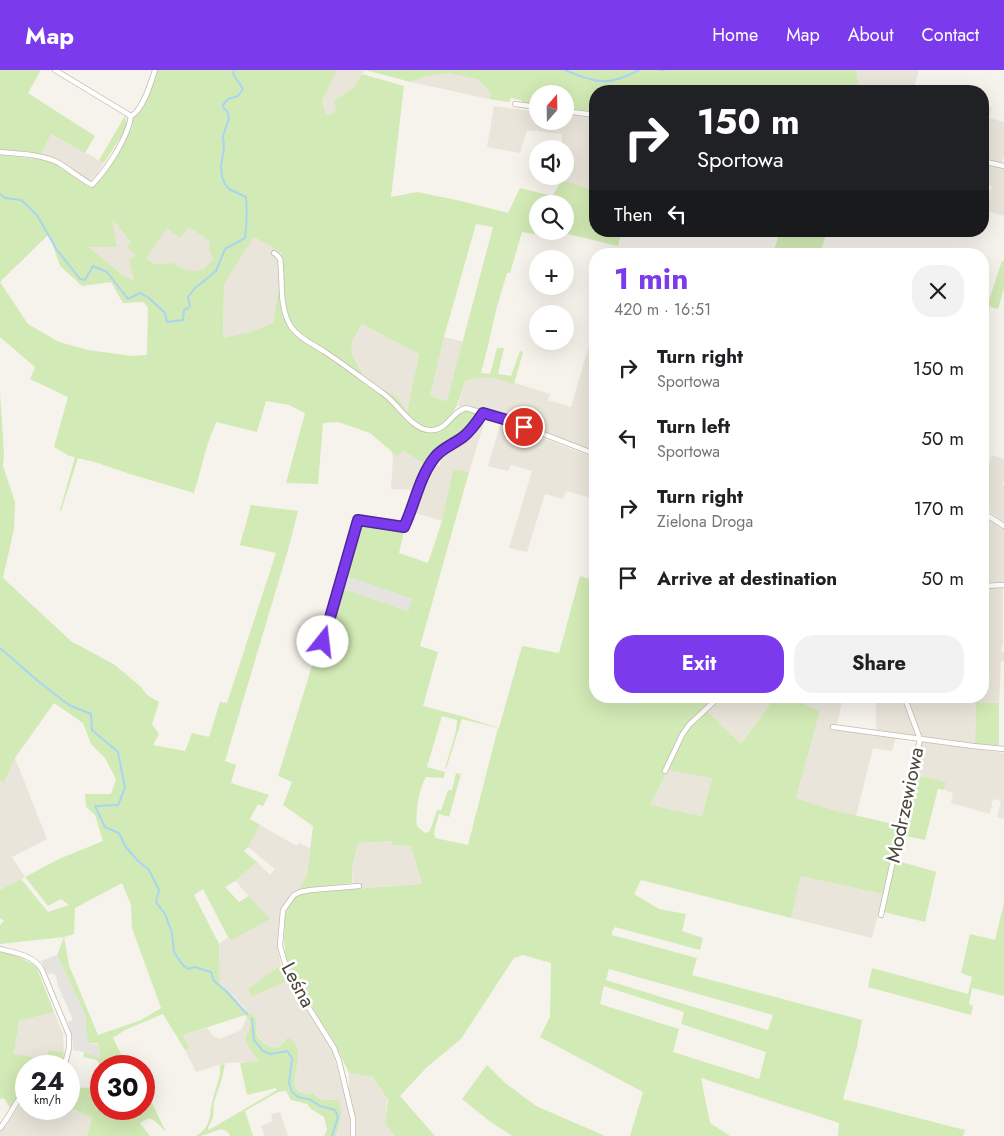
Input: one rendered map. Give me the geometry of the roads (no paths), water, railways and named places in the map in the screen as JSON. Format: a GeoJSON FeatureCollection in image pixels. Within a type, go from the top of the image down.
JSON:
{"type":"FeatureCollection","features":[{"type":"Feature","properties":{"kind":"street"},"geometry":{"type":"LineString","coordinates":[[55,70],[131,116]]}},
{"type":"Feature","properties":{"kind":"street"},"geometry":{"type":"LineString","coordinates":[[0,152],[40,156],[49,159],[59,163],[92,186],[114,156],[129,127],[131,116],[135,114],[149,87],[155,70]]}},
{"type":"Feature","properties":{"kind":"street"},"geometry":{"type":"LineString","coordinates":[[515,104],[529,106]]}},
{"type":"Feature","properties":{"kind":"street"},"geometry":{"type":"LineString","coordinates":[[574,112],[589,114]]}},
{"type":"Feature","properties":{"kind":"street"},"geometry":{"type":"LineString","coordinates":[[989,163],[1004,166]]}},
{"type":"Feature","properties":{"kind":"street"},"geometry":{"type":"LineString","coordinates":[[274,253],[280,259],[286,316],[293,330],[388,397],[414,424],[424,429],[439,429],[450,421],[458,411],[466,408],[507,420],[589,452]]}},
{"type":"Feature","properties":{"kind":"street"},"geometry":{"type":"LineString","coordinates":[[323,642],[358,520],[404,527],[411,513],[423,475],[436,455],[464,436],[483,413]]}},
{"type":"Feature","properties":{"kind":"street"},"geometry":{"type":"LineString","coordinates":[[989,516],[1004,526]]}},
{"type":"Feature","properties":{"kind":"street"},"geometry":{"type":"LineString","coordinates":[[989,586],[1004,585]]}},
{"type":"Feature","properties":{"kind":"street"},"geometry":{"type":"LineString","coordinates":[[665,772],[689,724],[712,703]]}},
{"type":"Feature","properties":{"kind":"street","name":"Modrzewiowa"},"geometry":{"type":"LineString","coordinates":[[881,915],[900,822],[920,739],[907,703]]}},
{"type":"Feature","properties":{"kind":"street"},"geometry":{"type":"LineString","coordinates":[[833,727],[1004,749]]}},
{"type":"Feature","properties":{"kind":"street","name":"Leśna"},"geometry":{"type":"LineString","coordinates":[[354,1136],[353,1119],[337,1054],[294,984],[287,970],[280,946],[283,910],[294,895],[311,890],[359,886]]}},
{"type":"Feature","properties":{"kind":"street"},"geometry":{"type":"LineString","coordinates":[[0,949],[28,957],[39,965],[69,1034],[67,1055]]}},
{"type":"Feature","properties":{"kind":"street"},"geometry":{"type":"LineString","coordinates":[[0,1128],[15,1105]]}},
{"type":"Feature","properties":{"kind":"waterway"},"geometry":{"type":"LineString","coordinates":[[0,194],[5,198],[21,200],[37,215],[57,250],[80,279],[85,280],[93,266],[107,272],[128,299],[140,293],[149,298],[165,313],[167,322],[183,320],[184,310],[190,307],[188,297],[194,289],[216,271],[225,249],[245,238],[247,218],[246,197],[229,189],[222,177],[221,166],[224,147],[223,136],[229,118],[223,105],[228,99],[238,96],[243,89],[233,74],[234,70]]}},
{"type":"Feature","properties":{"kind":"waterway"},"geometry":{"type":"LineString","coordinates":[[565,70],[586,78],[602,81],[618,79],[639,70]]}},
{"type":"Feature","properties":{"kind":"waterway"},"geometry":{"type":"LineString","coordinates":[[0,648],[69,705],[91,714],[92,730],[118,752],[125,788],[118,805],[95,806],[105,827],[119,833],[125,846],[149,870],[159,890],[156,902],[165,914],[172,933],[174,952],[182,964],[188,969],[195,967],[211,972],[214,981],[247,1014]]}},
{"type":"Feature","properties":{"kind":"waterway"},"geometry":{"type":"LineString","coordinates":[[252,1019],[254,1040],[263,1051],[271,1054],[287,1051],[292,1058],[289,1083],[292,1092],[298,1097],[335,1110],[338,1117],[332,1136]]}}]}
